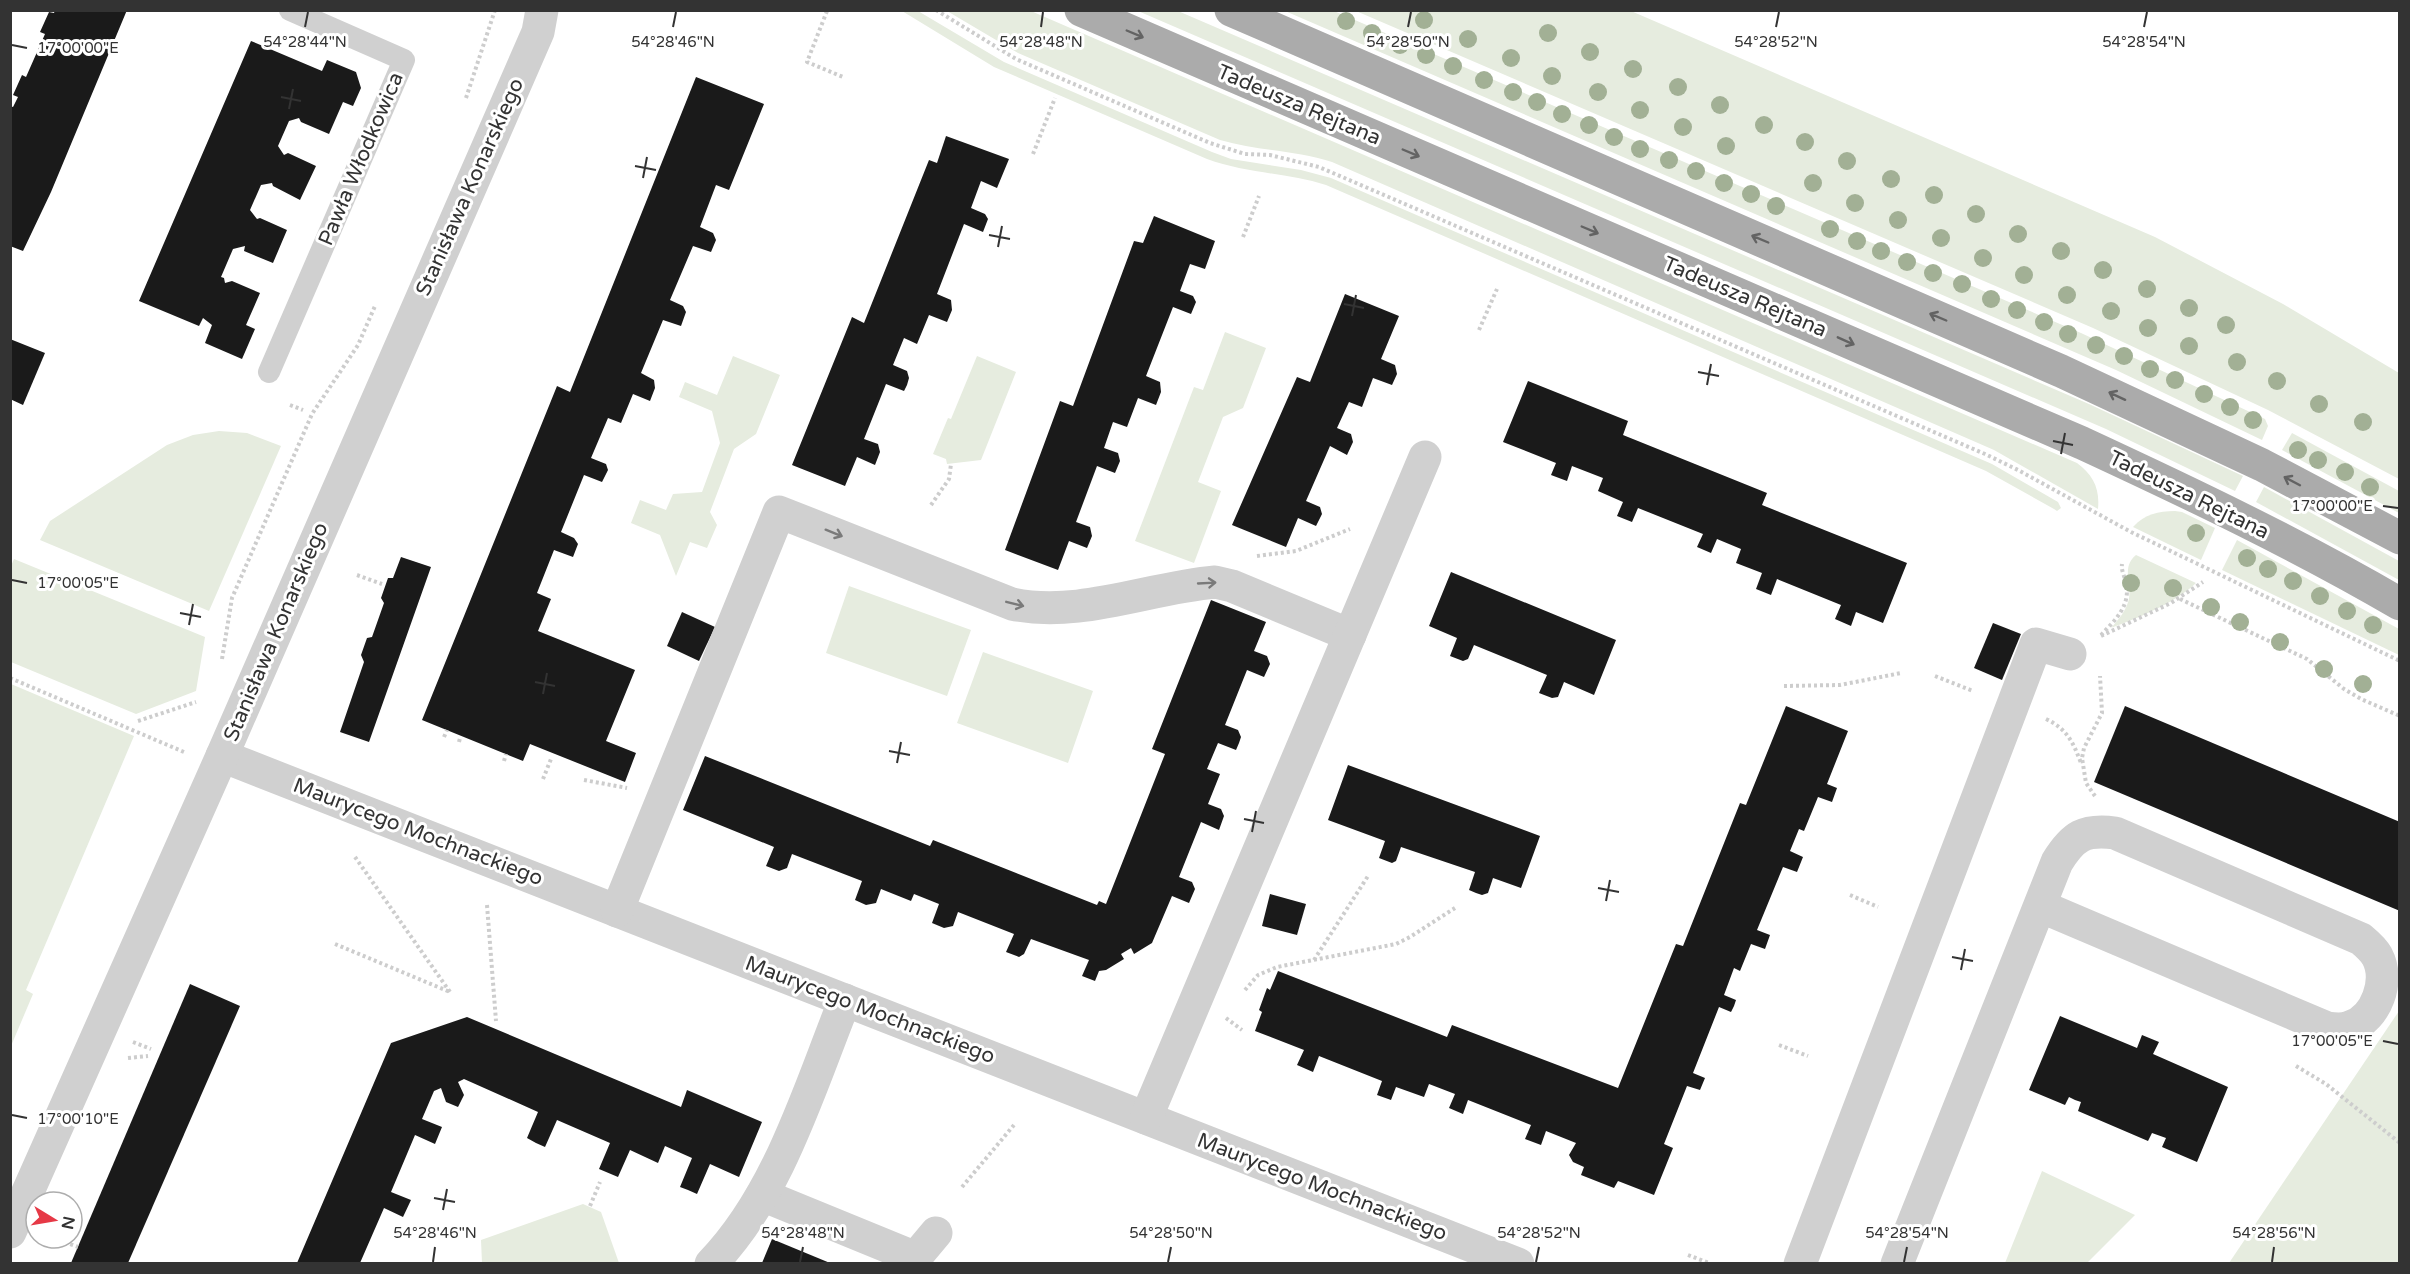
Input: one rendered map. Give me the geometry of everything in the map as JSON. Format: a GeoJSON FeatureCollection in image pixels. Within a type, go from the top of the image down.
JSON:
{"type":"FeatureCollection","features":[{"type":"Feature","properties":{"kind":"main road","name":"Tadeusza Rejtana"},"geometry":{"type":"LineString","coordinates":[[1082,10],[2082,443],[2254,526],[2400,604]]}},
{"type":"Feature","properties":{"kind":"main road"},"geometry":{"type":"LineString","coordinates":[[1231,10],[2061,371],[2242,455],[2400,538]]}},
{"type":"Feature","properties":{"kind":"street","name":"Stanisława Konarskiego"},"geometry":{"type":"LineString","coordinates":[[10,1232],[207,755],[545,18]]}},
{"type":"Feature","properties":{"kind":"street"},"geometry":{"type":"LineString","coordinates":[[1146,1118],[1425,457]]}},
{"type":"Feature","properties":{"kind":"street"},"geometry":{"type":"LineString","coordinates":[[617,910],[779,512],[1012,604],[1032,608],[1065,608],[1215,582],[1350,635]]}},
{"type":"Feature","properties":{"kind":"street"},"geometry":{"type":"LineString","coordinates":[[1800,1263],[2036,644],[2086,649]]}},
{"type":"Feature","properties":{"kind":"street","name":"Maurycego Mochnackiego"},"geometry":{"type":"LineString","coordinates":[[207,755],[617,910],[1506,1261]]}},
{"type":"Feature","properties":{"kind":"street"},"geometry":{"type":"LineString","coordinates":[[1898,1263],[2057,862],[2075,838],[2087,833],[2102,831],[2115,833],[2361,939],[2377,957],[2381,969],[2380,995],[2369,1013],[2359,1022],[2350,1027],[2327,1028],[2040,906]]}},
{"type":"Feature","properties":{"kind":"street"},"geometry":{"type":"LineString","coordinates":[[711,1263],[734,1238],[762,1195],[781,1159],[845,1000]]}},
{"type":"Feature","properties":{"kind":"street"},"geometry":{"type":"LineString","coordinates":[[762,1195],[913,1261],[936,1233]]}},
{"type":"Feature","properties":{"kind":"lane","name":"Pawła Włodkowica"},"geometry":{"type":"LineString","coordinates":[[269,372],[404,60],[290,10]]}},
{"type":"Feature","properties":{"kind":"path"},"geometry":{"type":"LineString","coordinates":[[464,104],[495,10]]}},
{"type":"Feature","properties":{"kind":"path"},"geometry":{"type":"LineString","coordinates":[[936,10],[1016,59],[1210,143],[1245,154],[1270,155],[1319,167],[1974,450],[2018,470],[2131,532],[2400,661]]}},
{"type":"Feature","properties":{"kind":"path"},"geometry":{"type":"LineString","coordinates":[[826,11],[807,62],[843,77]]}},
{"type":"Feature","properties":{"kind":"path"},"geometry":{"type":"LineString","coordinates":[[1033,154],[1054,98]]}},
{"type":"Feature","properties":{"kind":"path"},"geometry":{"type":"LineString","coordinates":[[1243,237],[1258,196]]}},
{"type":"Feature","properties":{"kind":"path"},"geometry":{"type":"LineString","coordinates":[[1479,330],[1497,289]]}},
{"type":"Feature","properties":{"kind":"path"},"geometry":{"type":"LineString","coordinates":[[296,451],[319,401],[358,345],[377,302]]}},
{"type":"Feature","properties":{"kind":"path"},"geometry":{"type":"LineString","coordinates":[[290,405],[303,410]]}},
{"type":"Feature","properties":{"kind":"path"},"geometry":{"type":"LineString","coordinates":[[931,506],[949,479],[951,464]]}},
{"type":"Feature","properties":{"kind":"path"},"geometry":{"type":"LineString","coordinates":[[1227,585],[1248,561],[1257,556],[1296,551],[1350,529]]}},
{"type":"Feature","properties":{"kind":"path"},"geometry":{"type":"LineString","coordinates":[[2086,649],[2121,614],[2126,603],[2127,587],[2121,569],[2122,564]]}},
{"type":"Feature","properties":{"kind":"path"},"geometry":{"type":"LineString","coordinates":[[357,575],[382,584]]}},
{"type":"Feature","properties":{"kind":"path"},"geometry":{"type":"LineString","coordinates":[[2086,649],[2101,635],[2179,598],[2203,582]]}},
{"type":"Feature","properties":{"kind":"path"},"geometry":{"type":"LineString","coordinates":[[2179,598],[2307,659],[2353,694],[2400,716]]}},
{"type":"Feature","properties":{"kind":"path"},"geometry":{"type":"LineString","coordinates":[[2082,766],[2084,748],[2102,712],[2100,668]]}},
{"type":"Feature","properties":{"kind":"path"},"geometry":{"type":"LineString","coordinates":[[1784,686],[1840,685],[1901,673]]}},
{"type":"Feature","properties":{"kind":"path"},"geometry":{"type":"LineString","coordinates":[[1935,676],[1973,691]]}},
{"type":"Feature","properties":{"kind":"path"},"geometry":{"type":"LineString","coordinates":[[10,678],[207,755]]}},
{"type":"Feature","properties":{"kind":"path"},"geometry":{"type":"LineString","coordinates":[[138,721],[196,702]]}},
{"type":"Feature","properties":{"kind":"path"},"geometry":{"type":"LineString","coordinates":[[2043,718],[2064,730],[2072,740],[2086,783],[2092,794],[2099,798]]}},
{"type":"Feature","properties":{"kind":"path"},"geometry":{"type":"LineString","coordinates":[[444,737],[447,730]]}},
{"type":"Feature","properties":{"kind":"path"},"geometry":{"type":"LineString","coordinates":[[504,760],[506,754]]}},
{"type":"Feature","properties":{"kind":"path"},"geometry":{"type":"LineString","coordinates":[[543,779],[551,759]]}},
{"type":"Feature","properties":{"kind":"path"},"geometry":{"type":"LineString","coordinates":[[584,780],[664,795]]}},
{"type":"Feature","properties":{"kind":"path"},"geometry":{"type":"LineString","coordinates":[[334,944],[450,992],[355,857]]}},
{"type":"Feature","properties":{"kind":"path"},"geometry":{"type":"LineString","coordinates":[[1314,960],[1368,876]]}},
{"type":"Feature","properties":{"kind":"path"},"geometry":{"type":"LineString","coordinates":[[1850,895],[1878,907]]}},
{"type":"Feature","properties":{"kind":"path"},"geometry":{"type":"LineString","coordinates":[[487,904],[496,1021]]}},
{"type":"Feature","properties":{"kind":"path"},"geometry":{"type":"LineString","coordinates":[[1245,990],[1258,975],[1267,971],[1396,944],[1410,938],[1455,908]]}},
{"type":"Feature","properties":{"kind":"path"},"geometry":{"type":"LineString","coordinates":[[127,1039],[151,1049]]}},
{"type":"Feature","properties":{"kind":"path"},"geometry":{"type":"LineString","coordinates":[[1779,1045],[1808,1056]]}},
{"type":"Feature","properties":{"kind":"path"},"geometry":{"type":"LineString","coordinates":[[117,1059],[148,1056]]}},
{"type":"Feature","properties":{"kind":"path"},"geometry":{"type":"LineString","coordinates":[[2296,1066],[2326,1084],[2388,1137],[2400,1143]]}},
{"type":"Feature","properties":{"kind":"path"},"geometry":{"type":"LineString","coordinates":[[962,1187],[1014,1125]]}},
{"type":"Feature","properties":{"kind":"path"},"geometry":{"type":"LineString","coordinates":[[590,1206],[600,1182]]}},
{"type":"Feature","properties":{"kind":"path"},"geometry":{"type":"LineString","coordinates":[[1688,1255],[1709,1263]]}},
{"type":"Feature","properties":{"kind":"shaded area"},"geometry":{"type":"Polygon","coordinates":[[[902,11],[918,11],[1004,62],[1212,152],[1231,159],[1301,170],[1331,178],[1992,464],[2058,502],[2061,508],[2057,511],[1986,471],[1326,185],[1221,164],[1207,159],[994,67],[902,11]]]}},
{"type":"Feature","properties":{"kind":"shaded area"},"geometry":{"type":"Polygon","coordinates":[[[947,11],[1031,11],[2077,463],[2094,483],[2098,495],[2098,509],[1994,450],[1332,162],[1220,140],[1018,53],[947,11]]]}},
{"type":"Feature","properties":{"kind":"shaded area"},"geometry":{"type":"Polygon","coordinates":[[[1138,11],[1178,11],[2089,404],[2243,476],[2235,491],[2106,429],[1138,11]]]}},
{"type":"Feature","properties":{"kind":"shaded area"},"geometry":{"type":"Polygon","coordinates":[[[1285,11],[1334,11],[2081,333],[2265,419],[2268,426],[2262,440],[2116,370],[1285,11]]]}},
{"type":"Feature","properties":{"kind":"shaded area"},"geometry":{"type":"Polygon","coordinates":[[[1356,11],[1631,11],[2155,237],[2283,304],[2399,373],[2399,479],[2268,410],[2093,328],[1356,11]]]}},
{"type":"Feature","properties":{"kind":"shaded area"},"geometry":{"type":"Polygon","coordinates":[[[1225,332],[1266,348],[1243,408],[1223,417],[1198,482],[1221,491],[1194,563],[1135,541],[1194,387],[1203,390],[1225,332]]]}},
{"type":"Feature","properties":{"kind":"shaded area"},"geometry":{"type":"Polygon","coordinates":[[[733,356],[780,375],[756,434],[734,449],[710,512],[717,525],[707,548],[690,542],[676,576],[660,535],[631,523],[640,500],[666,510],[673,494],[702,492],[720,443],[712,411],[679,397],[685,382],[717,395],[733,356]]]}},
{"type":"Feature","properties":{"kind":"shaded area"},"geometry":{"type":"Polygon","coordinates":[[[977,356],[1016,372],[981,460],[947,464],[946,459],[933,454],[948,418],[951,419],[977,356]]]}},
{"type":"Feature","properties":{"kind":"shaded area"},"geometry":{"type":"Polygon","coordinates":[[[219,431],[247,433],[281,446],[209,611],[40,540],[50,521],[167,445],[193,435],[219,431]]]}},
{"type":"Feature","properties":{"kind":"shaded area"},"geometry":{"type":"Polygon","coordinates":[[[2292,433],[2399,491],[2399,513],[2282,450],[2292,433]]]}},
{"type":"Feature","properties":{"kind":"shaded area"},"geometry":{"type":"Polygon","coordinates":[[[2264,487],[2399,561],[2399,580],[2256,502],[2264,487]]]}},
{"type":"Feature","properties":{"kind":"shaded area"},"geometry":{"type":"Polygon","coordinates":[[[2182,512],[2215,528],[2201,560],[2133,527],[2152,514],[2182,512]]]}},
{"type":"Feature","properties":{"kind":"shaded area"},"geometry":{"type":"Polygon","coordinates":[[[2237,540],[2399,629],[2399,655],[2222,570],[2237,540]]]}},
{"type":"Feature","properties":{"kind":"shaded area"},"geometry":{"type":"Polygon","coordinates":[[[2136,555],[2196,583],[2167,603],[2111,628],[2128,603],[2130,593],[2128,570],[2136,555]]]}},
{"type":"Feature","properties":{"kind":"shaded area"},"geometry":{"type":"Polygon","coordinates":[[[14,559],[205,637],[196,691],[136,714],[11,662],[10,568],[14,559]]]}},
{"type":"Feature","properties":{"kind":"shaded area"},"geometry":{"type":"Polygon","coordinates":[[[849,586],[971,630],[947,696],[826,653],[849,586]]]}},
{"type":"Feature","properties":{"kind":"shaded area"},"geometry":{"type":"Polygon","coordinates":[[[983,652],[1093,691],[1068,763],[957,723],[983,652]]]}},
{"type":"Feature","properties":{"kind":"shaded area"},"geometry":{"type":"Polygon","coordinates":[[[11,684],[134,736],[26,990],[33,994],[11,1046],[11,684]]]}},
{"type":"Feature","properties":{"kind":"shaded area"},"geometry":{"type":"Polygon","coordinates":[[[2399,1011],[2399,1263],[2229,1263],[2399,1011]]]}},
{"type":"Feature","properties":{"kind":"shaded area"},"geometry":{"type":"Polygon","coordinates":[[[2042,1171],[2135,1215],[2087,1263],[2005,1263],[2042,1171]]]}},
{"type":"Feature","properties":{"kind":"shaded area"},"geometry":{"type":"Polygon","coordinates":[[[583,1204],[601,1212],[619,1263],[482,1263],[481,1240],[583,1204]]]}},
{"type":"Feature","properties":{"kind":"building"},"geometry":{"type":"Polygon","coordinates":[[[55,10],[127,10],[51,192],[23,251],[10,246],[10,106],[13,107],[18,97],[13,95],[22,75],[26,77],[45,34],[40,32],[49,12],[54,13],[55,10]]]}},
{"type":"Feature","properties":{"kind":"building"},"geometry":{"type":"Polygon","coordinates":[[[251,41],[322,71],[327,60],[356,72],[361,88],[353,106],[343,102],[329,134],[301,122],[299,118],[289,121],[278,146],[284,155],[288,153],[316,166],[300,200],[273,186],[272,183],[261,185],[250,210],[257,219],[260,218],[287,230],[273,263],[244,251],[245,246],[233,249],[221,277],[224,278],[225,283],[232,281],[260,293],[246,325],[255,329],[242,359],[205,343],[212,325],[203,318],[199,326],[139,301],[251,41]]]}},
{"type":"Feature","properties":{"kind":"building"},"geometry":{"type":"Polygon","coordinates":[[[696,77],[764,104],[729,190],[716,185],[700,227],[713,233],[716,240],[711,252],[693,246],[670,300],[683,306],[686,312],[681,326],[663,320],[641,373],[654,380],[655,388],[650,401],[633,394],[621,423],[608,418],[591,458],[606,464],[608,470],[602,482],[584,475],[561,532],[574,538],[578,544],[573,557],[554,550],[537,593],[551,599],[538,631],[635,670],[606,741],[636,753],[625,782],[530,744],[523,761],[422,720],[557,386],[570,392],[696,77]]]}},
{"type":"Feature","properties":{"kind":"building"},"geometry":{"type":"Polygon","coordinates":[[[946,136],[1009,159],[997,188],[981,181],[971,208],[985,214],[988,219],[983,232],[964,224],[937,294],[951,300],[952,310],[947,322],[929,315],[917,344],[904,338],[893,365],[907,371],[909,378],[907,385],[904,391],[886,384],[864,439],[878,444],[880,452],[875,465],[857,457],[845,486],[792,465],[852,317],[864,323],[929,160],[937,163],[946,136]]]}},
{"type":"Feature","properties":{"kind":"building"},"geometry":{"type":"Polygon","coordinates":[[[1154,216],[1215,241],[1205,269],[1190,264],[1180,291],[1193,296],[1196,302],[1191,314],[1173,307],[1146,376],[1160,382],[1161,392],[1156,405],[1138,398],[1127,427],[1113,422],[1104,448],[1118,453],[1120,461],[1115,473],[1097,466],[1076,522],[1090,527],[1092,536],[1087,548],[1069,541],[1058,570],[1005,550],[1060,401],[1073,406],[1134,241],[1143,243],[1154,216]]]}},
{"type":"Feature","properties":{"kind":"building"},"geometry":{"type":"Polygon","coordinates":[[[1345,294],[1399,316],[1381,359],[1395,365],[1397,374],[1392,385],[1373,378],[1362,407],[1349,402],[1337,428],[1351,434],[1353,442],[1347,455],[1330,446],[1306,501],[1320,507],[1322,514],[1316,526],[1298,518],[1286,547],[1232,525],[1297,377],[1310,382],[1345,294]]]}},
{"type":"Feature","properties":{"kind":"building"},"geometry":{"type":"Polygon","coordinates":[[[10,339],[45,353],[23,405],[10,399],[10,339]]]}},
{"type":"Feature","properties":{"kind":"building"},"geometry":{"type":"Polygon","coordinates":[[[1528,381],[1628,421],[1623,435],[1767,493],[1762,505],[1907,563],[1883,623],[1856,612],[1851,626],[1835,619],[1841,605],[1777,579],[1771,595],[1756,589],[1762,573],[1736,563],[1741,549],[1717,539],[1711,553],[1697,547],[1703,534],[1638,508],[1632,522],[1617,516],[1623,502],[1598,491],[1603,478],[1572,466],[1567,481],[1551,475],[1556,463],[1503,442],[1528,381]]]}},
{"type":"Feature","properties":{"kind":"building"},"geometry":{"type":"Polygon","coordinates":[[[401,557],[431,567],[369,742],[340,732],[364,662],[361,655],[367,638],[372,637],[384,603],[381,598],[388,578],[393,578],[401,557]]]}},
{"type":"Feature","properties":{"kind":"building"},"geometry":{"type":"Polygon","coordinates":[[[1451,572],[1616,640],[1594,695],[1564,682],[1558,697],[1552,698],[1539,693],[1547,675],[1474,645],[1468,659],[1463,661],[1450,656],[1457,638],[1429,626],[1451,572]]]}},
{"type":"Feature","properties":{"kind":"building"},"geometry":{"type":"Polygon","coordinates":[[[1211,600],[1266,622],[1254,651],[1267,656],[1270,664],[1264,677],[1247,670],[1225,725],[1238,730],[1241,737],[1239,743],[1236,750],[1218,743],[1207,769],[1220,774],[1208,804],[1221,809],[1224,816],[1219,830],[1201,822],[1179,877],[1192,882],[1195,889],[1189,903],[1172,896],[1152,943],[1134,954],[1131,948],[1121,954],[1124,959],[1106,970],[1099,971],[1095,981],[1082,976],[1089,960],[1031,939],[1024,954],[1019,957],[1006,952],[1014,934],[958,912],[953,926],[944,928],[932,923],[939,904],[914,894],[911,901],[881,889],[876,903],[866,905],[855,900],[862,881],[792,854],[787,868],[779,871],[766,866],[774,847],[683,810],[705,756],[930,846],[933,840],[1097,905],[1099,901],[1106,904],[1165,754],[1152,749],[1211,600]]]}},
{"type":"Feature","properties":{"kind":"building"},"geometry":{"type":"Polygon","coordinates":[[[682,612],[715,627],[699,661],[667,646],[682,612]]]}},
{"type":"Feature","properties":{"kind":"building"},"geometry":{"type":"Polygon","coordinates":[[[1993,623],[2021,634],[2002,680],[1974,668],[1993,623]]]}},
{"type":"Feature","properties":{"kind":"building"},"geometry":{"type":"Polygon","coordinates":[[[1786,706],[1848,731],[1827,784],[1837,788],[1832,802],[1818,797],[1804,831],[1799,829],[1790,851],[1803,857],[1797,872],[1783,867],[1757,930],[1770,935],[1765,949],[1751,944],[1740,971],[1734,968],[1724,995],[1736,1000],[1734,1006],[1731,1012],[1719,1007],[1693,1073],[1705,1078],[1700,1090],[1687,1086],[1664,1144],[1673,1148],[1654,1195],[1618,1181],[1614,1188],[1581,1175],[1584,1167],[1573,1162],[1569,1155],[1576,1143],[1546,1131],[1541,1145],[1525,1139],[1531,1125],[1468,1100],[1463,1114],[1449,1108],[1455,1094],[1429,1084],[1424,1097],[1396,1087],[1391,1100],[1377,1095],[1382,1081],[1319,1056],[1313,1072],[1297,1065],[1304,1050],[1255,1031],[1267,988],[1270,990],[1278,971],[1447,1037],[1452,1025],[1618,1088],[1676,944],[1683,946],[1740,803],[1746,805],[1786,706]]]}},
{"type":"Feature","properties":{"kind":"building"},"geometry":{"type":"Polygon","coordinates":[[[2125,706],[2400,822],[2400,911],[2094,782],[2125,706]]]}},
{"type":"Feature","properties":{"kind":"building"},"geometry":{"type":"Polygon","coordinates":[[[1348,765],[1540,836],[1521,888],[1493,878],[1488,893],[1482,895],[1476,893],[1469,890],[1475,872],[1401,847],[1396,861],[1392,863],[1379,858],[1385,841],[1328,820],[1348,765]]]}},
{"type":"Feature","properties":{"kind":"building"},"geometry":{"type":"Polygon","coordinates":[[[1270,894],[1306,904],[1297,935],[1262,926],[1270,894]]]}},
{"type":"Feature","properties":{"kind":"building"},"geometry":{"type":"Polygon","coordinates":[[[190,984],[240,1006],[128,1263],[71,1263],[77,1250],[84,1250],[84,1233],[190,984]]]}},
{"type":"Feature","properties":{"kind":"building"},"geometry":{"type":"Polygon","coordinates":[[[2060,1016],[2137,1048],[2142,1035],[2159,1042],[2153,1054],[2228,1087],[2197,1162],[2162,1147],[2166,1138],[2152,1133],[2148,1141],[2078,1111],[2081,1102],[2069,1097],[2065,1105],[2029,1090],[2060,1016]]]}},
{"type":"Feature","properties":{"kind":"building"},"geometry":{"type":"Polygon","coordinates":[[[467,1017],[681,1107],[687,1090],[762,1122],[739,1177],[710,1164],[697,1194],[680,1187],[692,1158],[665,1146],[658,1163],[630,1150],[618,1177],[599,1169],[610,1143],[557,1120],[545,1147],[527,1138],[538,1112],[464,1079],[458,1082],[464,1095],[458,1107],[446,1102],[441,1088],[434,1091],[422,1119],[442,1127],[435,1144],[415,1135],[391,1192],[411,1200],[403,1217],[384,1208],[360,1263],[297,1263],[391,1043],[467,1017]]]}},
{"type":"Feature","properties":{"kind":"building"},"geometry":{"type":"Polygon","coordinates":[[[772,1239],[830,1263],[762,1263],[772,1239]]]}}]}
